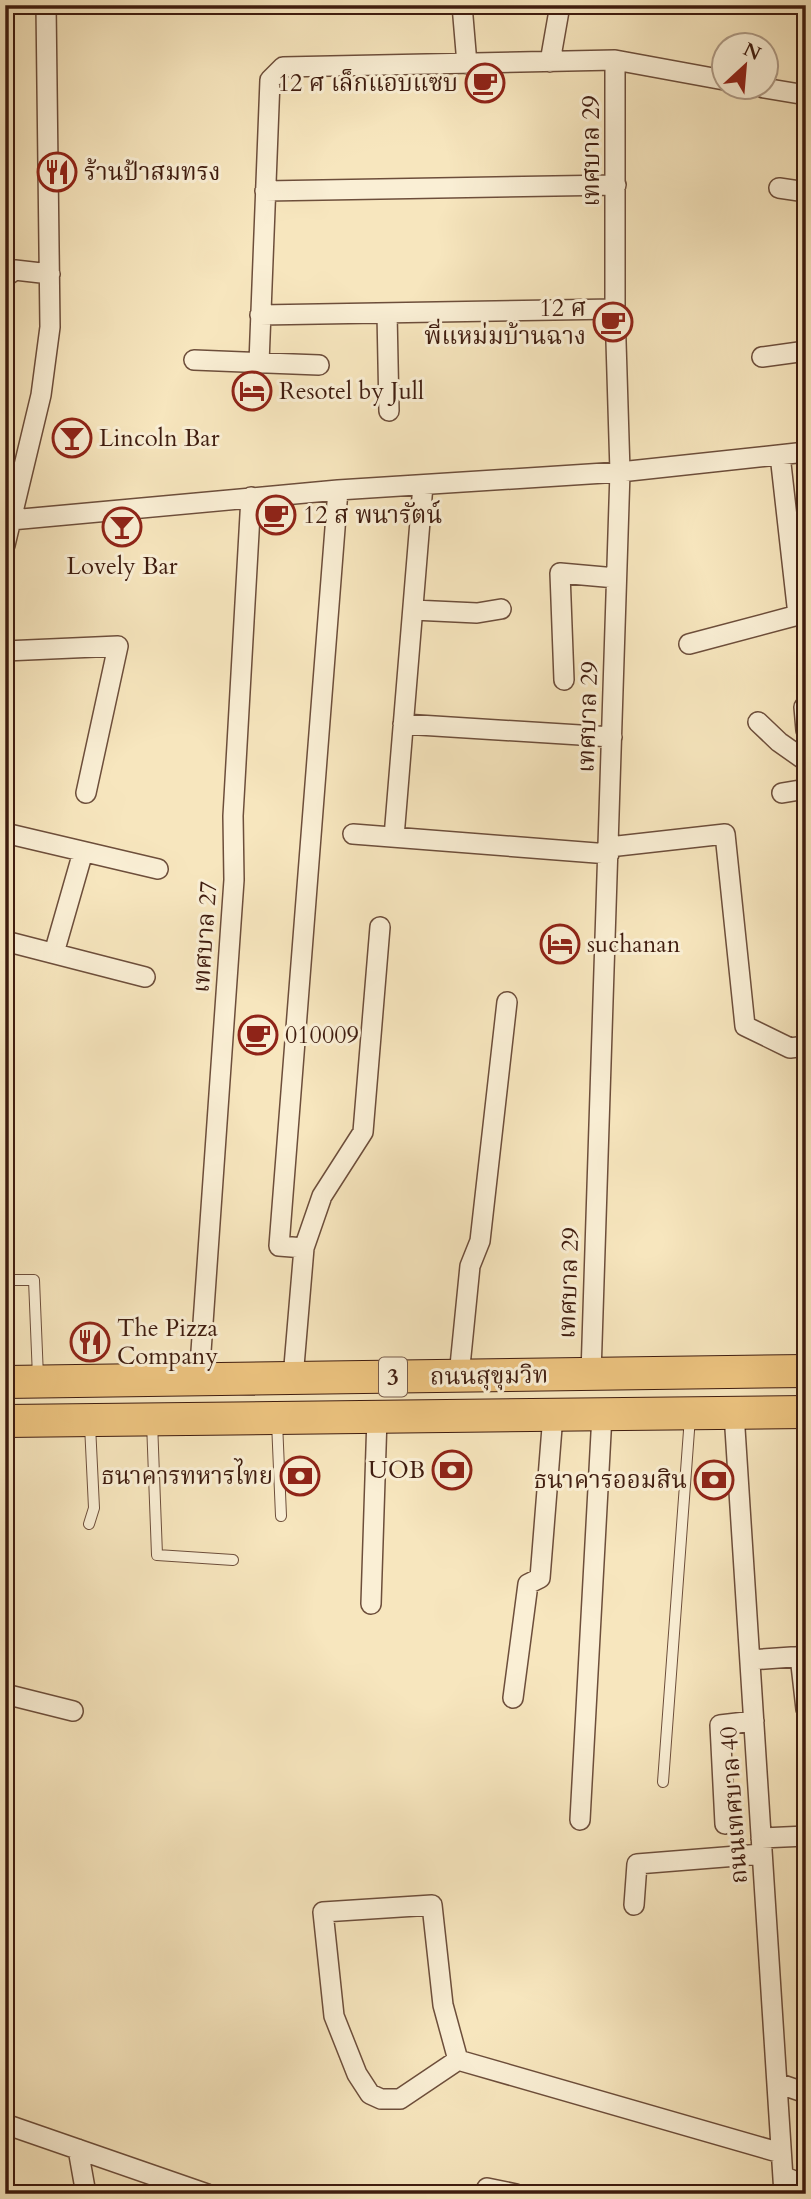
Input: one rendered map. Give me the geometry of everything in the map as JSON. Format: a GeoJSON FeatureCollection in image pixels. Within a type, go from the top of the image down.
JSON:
{"type":"FeatureCollection","features":[{"type":"Feature","properties":{"kind":"highway","name":"ถนนสุขุมวิท"},"geometry":{"type":"LineString","coordinates":[[5,1382],[806,1371]]}},
{"type":"Feature","properties":{"kind":"highway","name":"ถนนสุขุมวิท"},"geometry":{"type":"LineString","coordinates":[[5,1421],[806,1412]]}},
{"type":"Feature","properties":{"kind":"street"},"geometry":{"type":"LineString","coordinates":[[5,545],[41,395],[50,327],[46,5]]}},
{"type":"Feature","properties":{"kind":"street"},"geometry":{"type":"LineString","coordinates":[[462,5],[467,64]]}},
{"type":"Feature","properties":{"kind":"street"},"geometry":{"type":"LineString","coordinates":[[550,62],[560,5]]}},
{"type":"Feature","properties":{"kind":"street"},"geometry":{"type":"LineString","coordinates":[[259,363],[270,80],[283,67],[615,60],[710,78]]}},
{"type":"Feature","properties":{"kind":"street","name":"เทศบาล 29"},"geometry":{"type":"LineString","coordinates":[[590,1374],[620,472],[615,309],[615,60]]}},
{"type":"Feature","properties":{"kind":"street"},"geometry":{"type":"LineString","coordinates":[[780,91],[806,95]]}},
{"type":"Feature","properties":{"kind":"street"},"geometry":{"type":"LineString","coordinates":[[265,191],[616,185]]}},
{"type":"Feature","properties":{"kind":"street"},"geometry":{"type":"LineString","coordinates":[[779,188],[806,192]]}},
{"type":"Feature","properties":{"kind":"street"},"geometry":{"type":"LineString","coordinates":[[9,267],[50,274]]}},
{"type":"Feature","properties":{"kind":"street"},"geometry":{"type":"LineString","coordinates":[[260,315],[615,309]]}},
{"type":"Feature","properties":{"kind":"street"},"geometry":{"type":"LineString","coordinates":[[387,313],[389,411]]}},
{"type":"Feature","properties":{"kind":"street"},"geometry":{"type":"LineString","coordinates":[[762,357],[806,351]]}},
{"type":"Feature","properties":{"kind":"street"},"geometry":{"type":"LineString","coordinates":[[194,360],[319,365]]}},
{"type":"Feature","properties":{"kind":"street"},"geometry":{"type":"LineString","coordinates":[[11,520],[338,490],[620,472],[806,452]]}},
{"type":"Feature","properties":{"kind":"street"},"geometry":{"type":"LineString","coordinates":[[689,644],[798,615],[780,455]]}},
{"type":"Feature","properties":{"kind":"street"},"geometry":{"type":"LineString","coordinates":[[394,837],[423,485]]}},
{"type":"Feature","properties":{"kind":"street"},"geometry":{"type":"LineString","coordinates":[[304,1248],[279,1246],[338,490]]}},
{"type":"Feature","properties":{"kind":"street","name":"เทศบาล 27"},"geometry":{"type":"LineString","coordinates":[[199,1380],[234,880],[233,816],[251,497]]}},
{"type":"Feature","properties":{"kind":"street"},"geometry":{"type":"LineString","coordinates":[[564,680],[560,573],[616,578]]}},
{"type":"Feature","properties":{"kind":"street"},"geometry":{"type":"LineString","coordinates":[[413,610],[477,613],[501,608]]}},
{"type":"Feature","properties":{"kind":"street"},"geometry":{"type":"LineString","coordinates":[[5,651],[118,646],[86,793]]}},
{"type":"Feature","properties":{"kind":"street"},"geometry":{"type":"LineString","coordinates":[[804,707],[806,730]]}},
{"type":"Feature","properties":{"kind":"street"},"geometry":{"type":"LineString","coordinates":[[758,722],[779,742],[805,753]]}},
{"type":"Feature","properties":{"kind":"street"},"geometry":{"type":"LineString","coordinates":[[404,724],[612,737]]}},
{"type":"Feature","properties":{"kind":"street"},"geometry":{"type":"LineString","coordinates":[[782,793],[806,789]]}},
{"type":"Feature","properties":{"kind":"street"},"geometry":{"type":"LineString","coordinates":[[5,834],[158,869]]}},
{"type":"Feature","properties":{"kind":"street"},"geometry":{"type":"LineString","coordinates":[[353,834],[609,851],[725,834],[745,1026],[790,1048],[806,1046]]}},
{"type":"Feature","properties":{"kind":"street"},"geometry":{"type":"LineString","coordinates":[[54,953],[83,852]]}},
{"type":"Feature","properties":{"kind":"street"},"geometry":{"type":"LineString","coordinates":[[293,1378],[304,1248],[322,1196],[363,1132],[380,927]]}},
{"type":"Feature","properties":{"kind":"street"},"geometry":{"type":"LineString","coordinates":[[5,941],[145,976]]}},
{"type":"Feature","properties":{"kind":"street"},"geometry":{"type":"LineString","coordinates":[[459,1376],[470,1266],[480,1241],[507,1002]]}},
{"type":"Feature","properties":{"kind":"street","name":"ถนนเทศบาล 40"},"geometry":{"type":"LineString","coordinates":[[734,1413],[783,2185]]}},
{"type":"Feature","properties":{"kind":"street"},"geometry":{"type":"LineString","coordinates":[[513,1698],[528,1584],[540,1578],[553,1415]]}},
{"type":"Feature","properties":{"kind":"street"},"geometry":{"type":"LineString","coordinates":[[580,1820],[602,1415]]}},
{"type":"Feature","properties":{"kind":"street"},"geometry":{"type":"LineString","coordinates":[[371,1604],[377,1417]]}},
{"type":"Feature","properties":{"kind":"street"},"geometry":{"type":"LineString","coordinates":[[750,1660],[803,1656],[806,1709]]}},
{"type":"Feature","properties":{"kind":"street"},"geometry":{"type":"LineString","coordinates":[[5,1694],[73,1710]]}},
{"type":"Feature","properties":{"kind":"street"},"geometry":{"type":"LineString","coordinates":[[724,1824],[720,1725],[754,1721]]}},
{"type":"Feature","properties":{"kind":"street"},"geometry":{"type":"LineString","coordinates":[[634,1905],[637,1864],[762,1846],[806,1836]]}},
{"type":"Feature","properties":{"kind":"street"},"geometry":{"type":"LineString","coordinates":[[458,2060],[443,2005],[432,1906],[323,1912],[334,2016],[357,2074],[370,2094],[381,2099],[400,2099],[458,2060],[781,2153]]}},
{"type":"Feature","properties":{"kind":"street"},"geometry":{"type":"LineString","coordinates":[[777,2082],[806,2093]]}},
{"type":"Feature","properties":{"kind":"street"},"geometry":{"type":"LineString","coordinates":[[5,2124],[207,2194]]}},
{"type":"Feature","properties":{"kind":"street"},"geometry":{"type":"LineString","coordinates":[[78,2149],[86,2194]]}},
{"type":"Feature","properties":{"kind":"street"},"geometry":{"type":"LineString","coordinates":[[783,2185],[806,2186]]}},
{"type":"Feature","properties":{"kind":"street"},"geometry":{"type":"LineString","coordinates":[[484,2194],[487,2188],[516,2194]]}},
{"type":"Feature","properties":{"kind":"lane"},"geometry":{"type":"LineString","coordinates":[[5,1280],[34,1280],[39,1382]]}},
{"type":"Feature","properties":{"kind":"lane"},"geometry":{"type":"LineString","coordinates":[[663,1782],[690,1413]]}},
{"type":"Feature","properties":{"kind":"lane"},"geometry":{"type":"LineString","coordinates":[[277,1418],[281,1516]]}},
{"type":"Feature","properties":{"kind":"lane"},"geometry":{"type":"LineString","coordinates":[[89,1524],[94,1508],[90,1420]]}},
{"type":"Feature","properties":{"kind":"lane"},"geometry":{"type":"LineString","coordinates":[[152,1421],[157,1555],[233,1560]]}},
{"type":"Feature","properties":{"kind":"place","name":"12 ศ เล็กแอบแซบ"},"geometry":{"type":"Point","coordinates":[485,83]}},
{"type":"Feature","properties":{"kind":"place","name":"ร้านป้าสมทรง"},"geometry":{"type":"Point","coordinates":[57,172]}},
{"type":"Feature","properties":{"kind":"place","name":"12 ศ พี่แหม่มบ้านฉาง"},"geometry":{"type":"Point","coordinates":[613,322]}},
{"type":"Feature","properties":{"kind":"place","name":"Resotel by Jull"},"geometry":{"type":"Point","coordinates":[252,391]}},
{"type":"Feature","properties":{"kind":"place","name":"Lincoln Bar"},"geometry":{"type":"Point","coordinates":[72,438]}},
{"type":"Feature","properties":{"kind":"place","name":"12 ส พนารัตน์"},"geometry":{"type":"Point","coordinates":[276,515]}},
{"type":"Feature","properties":{"kind":"place","name":"Lovely Bar"},"geometry":{"type":"Point","coordinates":[122,527]}},
{"type":"Feature","properties":{"kind":"place","name":"suchanan"},"geometry":{"type":"Point","coordinates":[560,944]}},
{"type":"Feature","properties":{"kind":"place","name":"010009"},"geometry":{"type":"Point","coordinates":[258,1035]}},
{"type":"Feature","properties":{"kind":"place","name":"The Pizza Company"},"geometry":{"type":"Point","coordinates":[90,1342]}},
{"type":"Feature","properties":{"kind":"place","name":"UOB"},"geometry":{"type":"Point","coordinates":[452,1470]}},
{"type":"Feature","properties":{"kind":"place","name":"ธนาคารทหารไทย"},"geometry":{"type":"Point","coordinates":[300,1476]}},
{"type":"Feature","properties":{"kind":"place","name":"ธนาคารออมสิน"},"geometry":{"type":"Point","coordinates":[714,1480]}}]}
